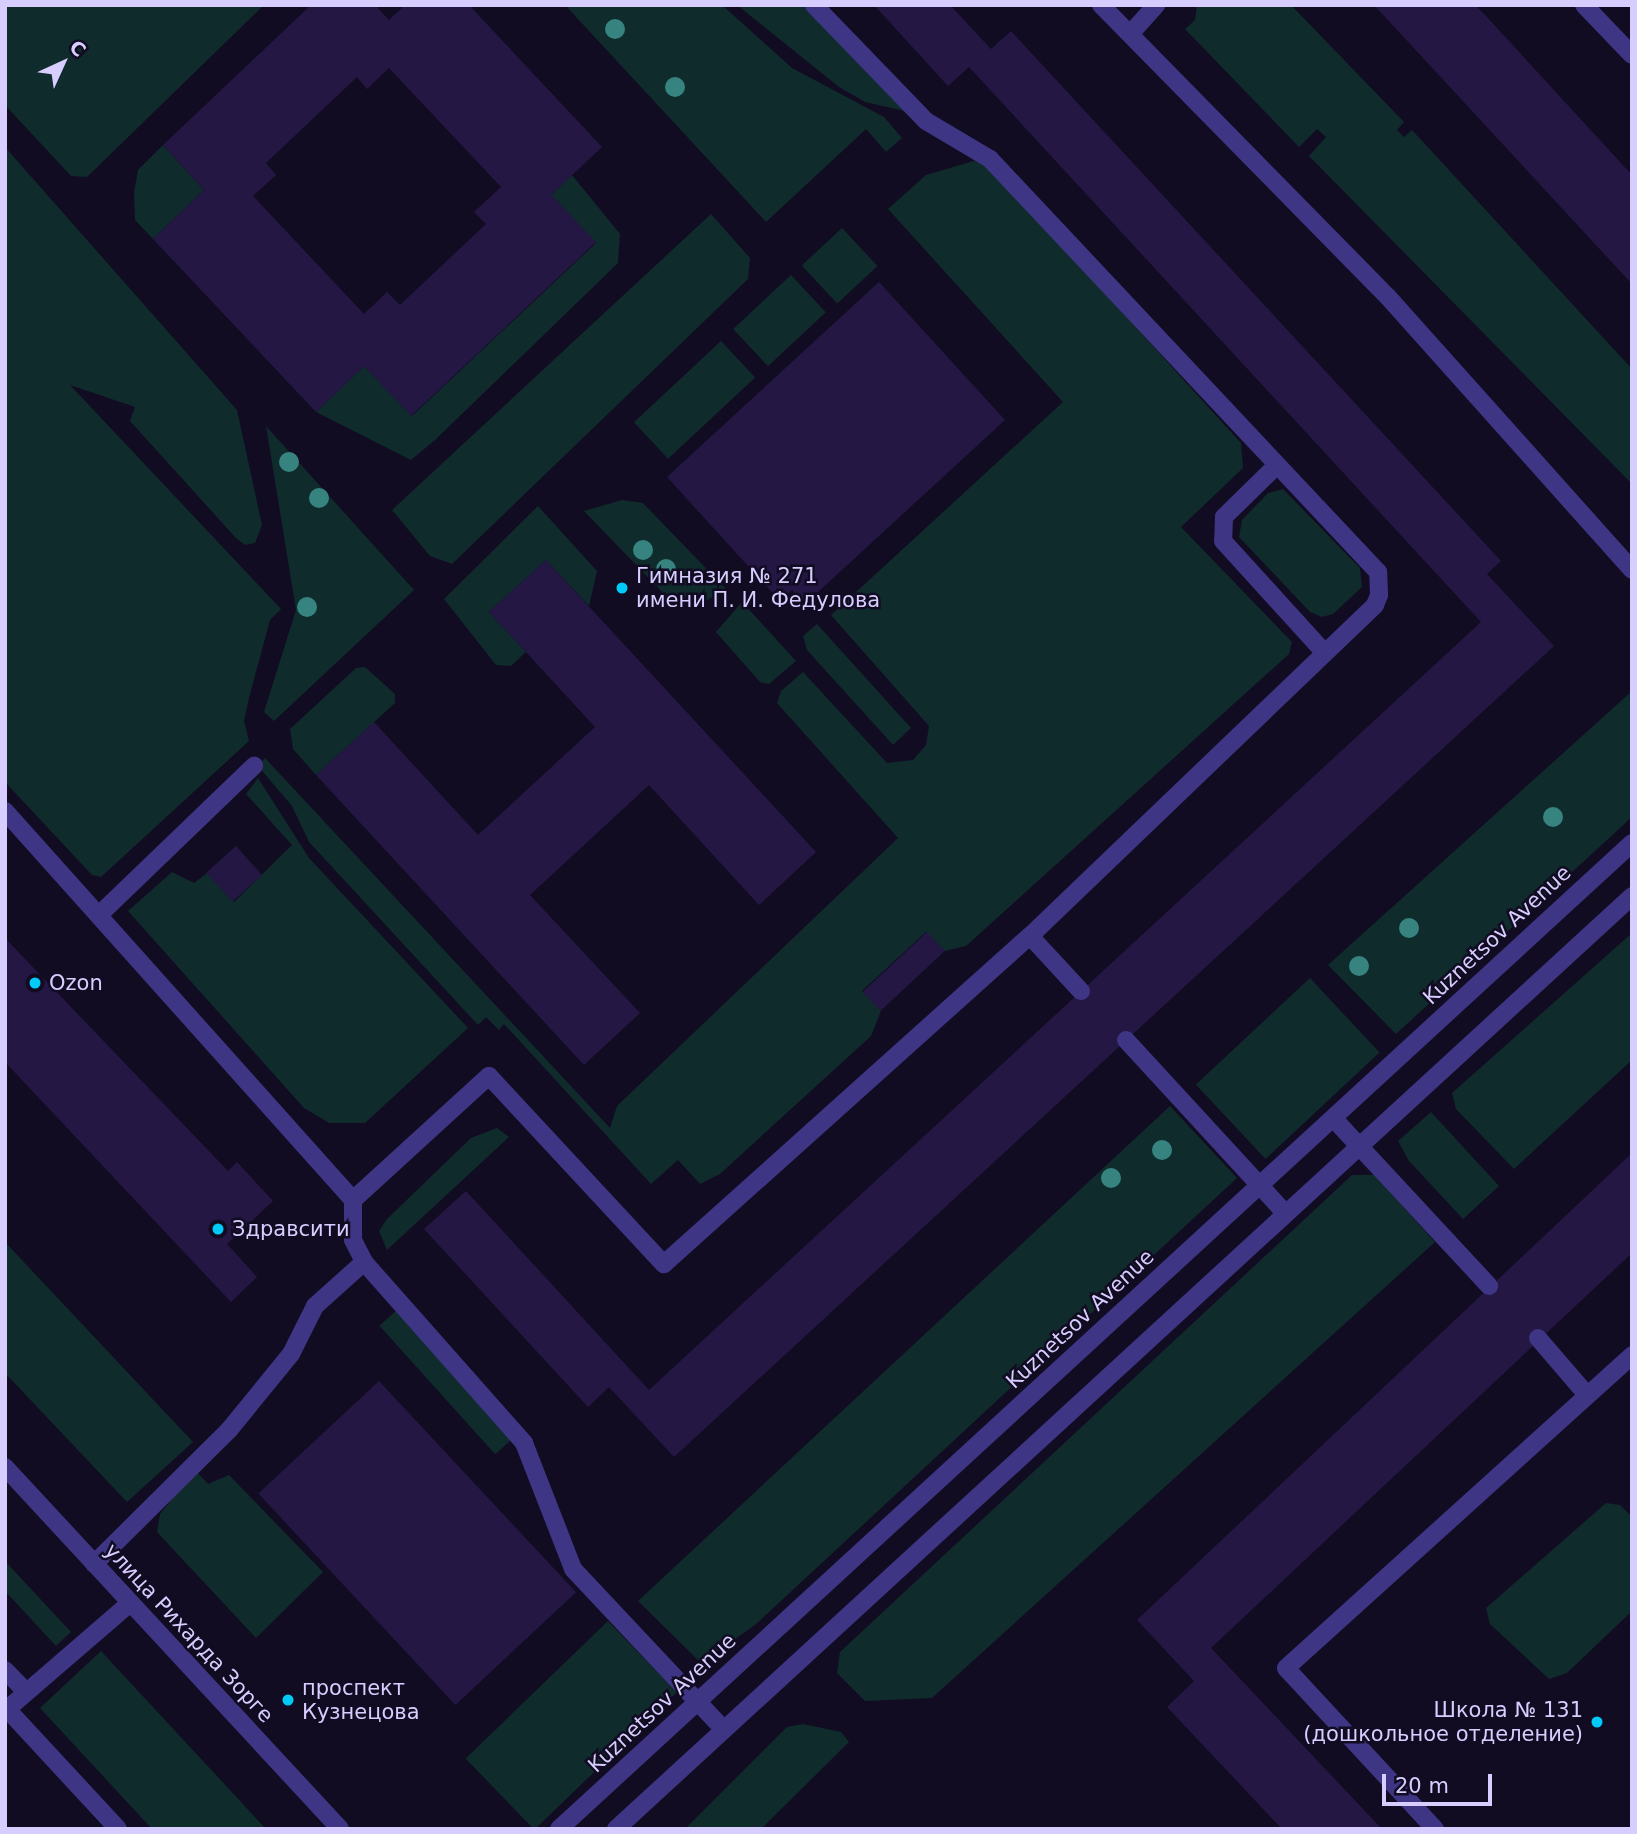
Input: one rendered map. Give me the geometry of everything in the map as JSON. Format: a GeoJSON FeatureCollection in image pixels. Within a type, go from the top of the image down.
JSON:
{"type":"FeatureCollection","features":[{"type":"Feature","properties":{"kind":"street"},"geometry":{"type":"LineString","coordinates":[[353,1200],[489,1076],[664,1264],[1030,936],[1376,605],[1381,584],[1378,572],[990,159],[926,121],[814,5]]}},
{"type":"Feature","properties":{"kind":"street"},"geometry":{"type":"LineString","coordinates":[[1101,5],[1388,298],[1632,570]]}},
{"type":"Feature","properties":{"kind":"street"},"geometry":{"type":"LineString","coordinates":[[1131,33],[1156,5]]}},
{"type":"Feature","properties":{"kind":"street"},"geometry":{"type":"LineString","coordinates":[[1584,5],[1632,55]]}},
{"type":"Feature","properties":{"kind":"street"},"geometry":{"type":"LineString","coordinates":[[1276,466],[1224,517],[1223,541],[1324,652]]}},
{"type":"Feature","properties":{"kind":"street"},"geometry":{"type":"LineString","coordinates":[[100,914],[254,766]]}},
{"type":"Feature","properties":{"kind":"street"},"geometry":{"type":"LineString","coordinates":[[5,811],[100,914],[353,1200],[353,1240],[364,1262],[524,1443],[573,1569],[723,1728]]}},
{"type":"Feature","properties":{"kind":"street","name":"Kuznetsov Avenue"},"geometry":{"type":"LineString","coordinates":[[559,1829],[1632,843]]}},
{"type":"Feature","properties":{"kind":"street"},"geometry":{"type":"LineString","coordinates":[[615,1829],[1632,896]]}},
{"type":"Feature","properties":{"kind":"street"},"geometry":{"type":"LineString","coordinates":[[1030,936],[1081,991]]}},
{"type":"Feature","properties":{"kind":"street"},"geometry":{"type":"LineString","coordinates":[[1126,1040],[1286,1214]]}},
{"type":"Feature","properties":{"kind":"street"},"geometry":{"type":"LineString","coordinates":[[1334,1119],[1489,1286]]}},
{"type":"Feature","properties":{"kind":"street"},"geometry":{"type":"LineString","coordinates":[[94,1563],[229,1430],[291,1354],[315,1306],[364,1262]]}},
{"type":"Feature","properties":{"kind":"street"},"geometry":{"type":"LineString","coordinates":[[1538,1338],[1587,1395]]}},
{"type":"Feature","properties":{"kind":"street"},"geometry":{"type":"LineString","coordinates":[[1436,1829],[1286,1668],[1632,1355]]}},
{"type":"Feature","properties":{"kind":"street","name":"улица Рихарда Зорге"},"geometry":{"type":"LineString","coordinates":[[5,1468],[340,1829]]}},
{"type":"Feature","properties":{"kind":"street"},"geometry":{"type":"LineString","coordinates":[[118,1829],[6,1710],[130,1602]]}},
{"type":"Feature","properties":{"kind":"street"},"geometry":{"type":"LineString","coordinates":[[5,1670],[26,1692]]}},
{"type":"Feature","properties":{"kind":"green space"},"geometry":{"type":"Polygon","coordinates":[[[5,5],[264,5],[87,177],[71,176],[5,105],[5,5]]]}},
{"type":"Feature","properties":{"kind":"green space"},"geometry":{"type":"Polygon","coordinates":[[[565,5],[722,5],[792,68],[884,117],[902,138],[886,152],[866,129],[766,222],[565,5]]]}},
{"type":"Feature","properties":{"kind":"green space"},"geometry":{"type":"Polygon","coordinates":[[[737,5],[811,5],[909,112],[865,102],[839,87],[737,5]]]}},
{"type":"Feature","properties":{"kind":"green space"},"geometry":{"type":"Polygon","coordinates":[[[1197,5],[1291,5],[1404,122],[1397,130],[1404,137],[1412,130],[1632,369],[1632,484],[1309,156],[1326,137],[1317,129],[1299,147],[1185,29],[1195,20],[1197,5]]]}},
{"type":"Feature","properties":{"kind":"green space"},"geometry":{"type":"Polygon","coordinates":[[[163,145],[204,190],[153,239],[135,220],[134,192],[138,170],[163,145]]]}},
{"type":"Feature","properties":{"kind":"green space"},"geometry":{"type":"Polygon","coordinates":[[[5,147],[237,410],[262,525],[255,543],[245,545],[236,538],[130,421],[135,407],[70,385],[281,609],[270,620],[249,698],[244,721],[249,741],[101,877],[92,875],[5,782],[5,147]]]}},
{"type":"Feature","properties":{"kind":"green space"},"geometry":{"type":"Polygon","coordinates":[[[977,160],[988,165],[1241,443],[1243,468],[1181,527],[1292,642],[1289,654],[966,946],[945,951],[926,932],[862,991],[881,1011],[871,1036],[720,1174],[700,1184],[678,1160],[651,1184],[504,1024],[499,1030],[486,1017],[478,1025],[309,842],[292,806],[258,766],[265,758],[610,1128],[617,1106],[898,838],[777,703],[781,691],[803,672],[887,763],[913,760],[926,745],[929,726],[831,615],[1063,402],[888,209],[926,175],[977,160]]]}},
{"type":"Feature","properties":{"kind":"green space"},"geometry":{"type":"Polygon","coordinates":[[[572,175],[620,234],[618,263],[435,440],[411,460],[316,412],[364,366],[412,416],[596,243],[551,195],[572,175]]]}},
{"type":"Feature","properties":{"kind":"green space"},"geometry":{"type":"Polygon","coordinates":[[[711,214],[750,258],[748,279],[452,564],[430,556],[392,510],[711,214]]]}},
{"type":"Feature","properties":{"kind":"green space"},"geometry":{"type":"Polygon","coordinates":[[[842,228],[877,266],[837,304],[802,266],[842,228]]]}},
{"type":"Feature","properties":{"kind":"green space"},"geometry":{"type":"Polygon","coordinates":[[[791,275],[826,312],[768,366],[733,329],[791,275]]]}},
{"type":"Feature","properties":{"kind":"green space"},"geometry":{"type":"Polygon","coordinates":[[[721,341],[755,378],[668,459],[634,422],[721,341]]]}},
{"type":"Feature","properties":{"kind":"green space"},"geometry":{"type":"Polygon","coordinates":[[[266,426],[414,590],[274,721],[264,712],[296,610],[266,426]]]}},
{"type":"Feature","properties":{"kind":"green space"},"geometry":{"type":"Polygon","coordinates":[[[1283,489],[1360,568],[1362,587],[1333,614],[1322,617],[1310,612],[1239,537],[1242,520],[1268,493],[1283,489]]]}},
{"type":"Feature","properties":{"kind":"green space"},"geometry":{"type":"Polygon","coordinates":[[[622,500],[643,503],[726,589],[696,607],[666,596],[584,511],[622,500]]]}},
{"type":"Feature","properties":{"kind":"green space"},"geometry":{"type":"Polygon","coordinates":[[[538,506],[597,571],[589,606],[546,560],[489,612],[526,652],[511,666],[496,665],[444,599],[538,506]]]}},
{"type":"Feature","properties":{"kind":"green space"},"geometry":{"type":"Polygon","coordinates":[[[742,602],[796,661],[769,684],[760,682],[716,632],[742,602]]]}},
{"type":"Feature","properties":{"kind":"green space"},"geometry":{"type":"Polygon","coordinates":[[[817,624],[911,728],[893,745],[807,650],[803,636],[817,624]]]}},
{"type":"Feature","properties":{"kind":"green space"},"geometry":{"type":"Polygon","coordinates":[[[365,667],[395,694],[395,703],[316,775],[293,749],[290,729],[356,668],[365,667]]]}},
{"type":"Feature","properties":{"kind":"green space"},"geometry":{"type":"Polygon","coordinates":[[[1632,691],[1632,817],[1396,1034],[1328,965],[1632,691]]]}},
{"type":"Feature","properties":{"kind":"green space"},"geometry":{"type":"Polygon","coordinates":[[[258,778],[309,858],[468,1028],[365,1123],[329,1123],[304,1108],[128,911],[172,872],[194,883],[207,873],[234,902],[292,845],[246,794],[258,778]]]}},
{"type":"Feature","properties":{"kind":"green space"},"geometry":{"type":"Polygon","coordinates":[[[1632,933],[1632,1060],[1514,1169],[1456,1109],[1452,1093],[1632,933]]]}},
{"type":"Feature","properties":{"kind":"green space"},"geometry":{"type":"Polygon","coordinates":[[[1310,978],[1380,1053],[1265,1159],[1196,1084],[1310,978]]]}},
{"type":"Feature","properties":{"kind":"green space"},"geometry":{"type":"Polygon","coordinates":[[[1170,1106],[1237,1178],[755,1625],[701,1663],[638,1601],[1170,1106]]]}},
{"type":"Feature","properties":{"kind":"green space"},"geometry":{"type":"Polygon","coordinates":[[[1431,1112],[1499,1186],[1463,1219],[1409,1161],[1398,1141],[1431,1112]]]}},
{"type":"Feature","properties":{"kind":"green space"},"geometry":{"type":"Polygon","coordinates":[[[497,1128],[509,1137],[387,1250],[379,1231],[387,1219],[471,1138],[497,1128]]]}},
{"type":"Feature","properties":{"kind":"green space"},"geometry":{"type":"Polygon","coordinates":[[[1352,1175],[1374,1175],[1435,1242],[932,1698],[865,1701],[837,1673],[840,1652],[1352,1175]]]}},
{"type":"Feature","properties":{"kind":"green space"},"geometry":{"type":"Polygon","coordinates":[[[5,1242],[193,1442],[127,1502],[5,1373],[5,1242]]]}},
{"type":"Feature","properties":{"kind":"green space"},"geometry":{"type":"Polygon","coordinates":[[[398,1309],[514,1438],[495,1454],[379,1326],[398,1309]]]}},
{"type":"Feature","properties":{"kind":"green space"},"geometry":{"type":"Polygon","coordinates":[[[195,1470],[208,1484],[229,1475],[323,1572],[256,1638],[157,1532],[160,1514],[195,1470]]]}},
{"type":"Feature","properties":{"kind":"green space"},"geometry":{"type":"Polygon","coordinates":[[[1606,1503],[1620,1505],[1632,1517],[1632,1611],[1567,1673],[1549,1679],[1490,1624],[1486,1608],[1606,1503]]]}},
{"type":"Feature","properties":{"kind":"green space"},"geometry":{"type":"Polygon","coordinates":[[[5,1561],[71,1632],[56,1646],[5,1591],[5,1561]]]}},
{"type":"Feature","properties":{"kind":"green space"},"geometry":{"type":"Polygon","coordinates":[[[608,1621],[677,1692],[535,1829],[466,1759],[608,1621]]]}},
{"type":"Feature","properties":{"kind":"green space"},"geometry":{"type":"Polygon","coordinates":[[[101,1651],[266,1829],[152,1829],[40,1708],[101,1651]]]}},
{"type":"Feature","properties":{"kind":"green space"},"geometry":{"type":"Polygon","coordinates":[[[803,1724],[841,1732],[849,1742],[761,1829],[685,1829],[787,1727],[803,1724]]]}},
{"type":"Feature","properties":{"kind":"building"},"geometry":{"type":"Polygon","coordinates":[[[311,5],[375,5],[389,20],[405,5],[469,5],[602,147],[551,195],[596,242],[411,416],[364,366],[316,412],[153,239],[204,190],[163,145],[311,5]],[[389,68],[367,89],[357,77],[266,163],[276,175],[253,196],[364,314],[387,292],[400,305],[486,224],[474,212],[501,187],[389,68]]]}},
{"type":"Feature","properties":{"kind":"building"},"geometry":{"type":"Polygon","coordinates":[[[874,5],[950,5],[991,49],[1011,31],[1501,561],[1487,574],[1554,646],[674,1457],[609,1387],[588,1407],[424,1229],[466,1191],[649,1390],[1481,622],[969,67],[948,86],[874,5]]]}},
{"type":"Feature","properties":{"kind":"building"},"geometry":{"type":"Polygon","coordinates":[[[1374,5],[1475,5],[1486,16],[1632,175],[1632,284],[1374,5]]]}},
{"type":"Feature","properties":{"kind":"building"},"geometry":{"type":"Polygon","coordinates":[[[879,282],[1005,420],[805,604],[792,590],[780,601],[667,477],[879,282]]]}},
{"type":"Feature","properties":{"kind":"building"},"geometry":{"type":"Polygon","coordinates":[[[546,560],[816,852],[759,905],[649,785],[530,895],[640,1013],[584,1065],[316,775],[374,722],[478,835],[595,727],[489,612],[546,560]]]}},
{"type":"Feature","properties":{"kind":"building"},"geometry":{"type":"Polygon","coordinates":[[[236,846],[262,875],[232,902],[206,873],[236,846]]]}},
{"type":"Feature","properties":{"kind":"building"},"geometry":{"type":"Polygon","coordinates":[[[927,932],[945,951],[880,1011],[863,992],[927,932]]]}},
{"type":"Feature","properties":{"kind":"building"},"geometry":{"type":"Polygon","coordinates":[[[5,938],[228,1171],[237,1162],[273,1201],[227,1244],[257,1277],[231,1302],[5,1062],[5,938]]]}},
{"type":"Feature","properties":{"kind":"building"},"geometry":{"type":"Polygon","coordinates":[[[1632,1153],[1632,1253],[1211,1648],[1382,1829],[1282,1829],[1167,1707],[1194,1681],[1137,1620],[1632,1153]]]}},
{"type":"Feature","properties":{"kind":"building"},"geometry":{"type":"Polygon","coordinates":[[[379,1381],[576,1592],[455,1705],[258,1494],[379,1381]]]}},
{"type":"Feature","properties":{"kind":"place","name":"Гимназия № 271 имени П. И. Федулова"},"geometry":{"type":"Point","coordinates":[622,588]}},
{"type":"Feature","properties":{"kind":"place","name":"Ozon"},"geometry":{"type":"Point","coordinates":[35,983]}},
{"type":"Feature","properties":{"kind":"place","name":"Здравсити"},"geometry":{"type":"Point","coordinates":[218,1229]}},
{"type":"Feature","properties":{"kind":"place","name":"проспект Кузнецова"},"geometry":{"type":"Point","coordinates":[288,1700]}},
{"type":"Feature","properties":{"kind":"place","name":"Школа № 131 (дошкольное отделение)"},"geometry":{"type":"Point","coordinates":[1597,1722]}}]}
